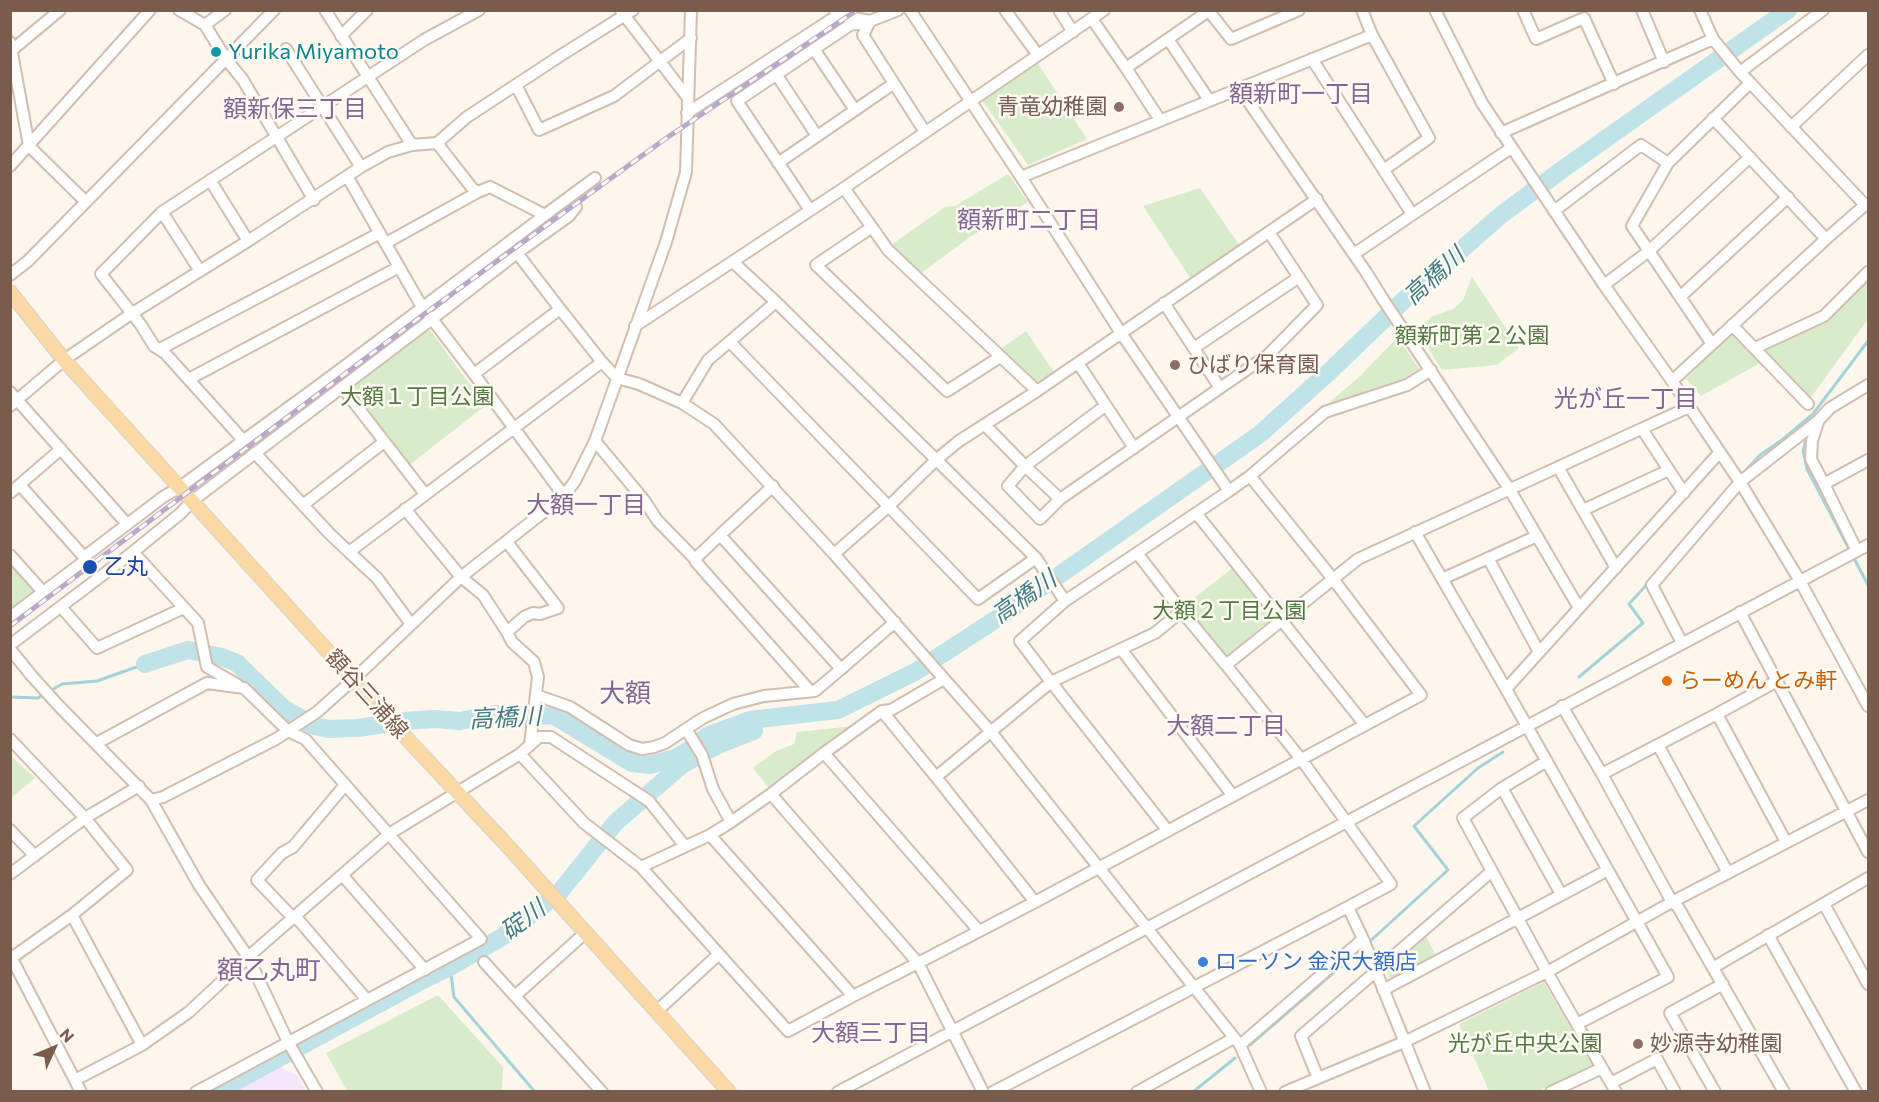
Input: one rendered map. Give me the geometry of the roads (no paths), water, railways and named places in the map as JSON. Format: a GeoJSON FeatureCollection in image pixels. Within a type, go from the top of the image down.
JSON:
{"type":"FeatureCollection","features":[{"type":"Feature","properties":{"kind":"main road","name":"額谷三浦線"},"geometry":{"type":"LineString","coordinates":[[10,292],[64,360],[729,1092]]}},
{"type":"Feature","properties":{"kind":"street"},"geometry":{"type":"LineString","coordinates":[[60,10],[11,46],[29,146],[86,202]]}},
{"type":"Feature","properties":{"kind":"street"},"geometry":{"type":"LineString","coordinates":[[10,166],[150,10]]}},
{"type":"Feature","properties":{"kind":"street"},"geometry":{"type":"LineString","coordinates":[[179,10],[205,25],[226,59],[243,80],[314,200]]}},
{"type":"Feature","properties":{"kind":"street"},"geometry":{"type":"LineString","coordinates":[[205,25],[225,10]]}},
{"type":"Feature","properties":{"kind":"street"},"geometry":{"type":"LineString","coordinates":[[10,275],[28,261],[274,10]]}},
{"type":"Feature","properties":{"kind":"street"},"geometry":{"type":"LineString","coordinates":[[325,10],[412,145]]}},
{"type":"Feature","properties":{"kind":"street"},"geometry":{"type":"LineString","coordinates":[[341,36],[367,10]]}},
{"type":"Feature","properties":{"kind":"street"},"geometry":{"type":"LineString","coordinates":[[243,440],[189,379],[160,349],[154,346],[141,325],[101,274],[162,212],[424,40],[479,10]]}},
{"type":"Feature","properties":{"kind":"street"},"geometry":{"type":"LineString","coordinates":[[151,800],[276,739],[317,712],[461,577],[564,496],[575,481],[595,441],[666,242],[686,171],[691,10]]}},
{"type":"Feature","properties":{"kind":"street"},"geometry":{"type":"LineString","coordinates":[[810,210],[737,101],[850,24],[870,21],[898,10]]}},
{"type":"Feature","properties":{"kind":"street"},"geometry":{"type":"LineString","coordinates":[[910,10],[1121,333],[1228,489]]}},
{"type":"Feature","properties":{"kind":"street"},"geometry":{"type":"LineString","coordinates":[[1005,10],[1038,55]]}},
{"type":"Feature","properties":{"kind":"street"},"geometry":{"type":"LineString","coordinates":[[1059,10],[1073,32]]}},
{"type":"Feature","properties":{"kind":"street"},"geometry":{"type":"LineString","coordinates":[[635,326],[844,188],[1104,10]]}},
{"type":"Feature","properties":{"kind":"street"},"geometry":{"type":"LineString","coordinates":[[1128,70],[1126,68],[1209,11],[1231,39],[1299,10]]}},
{"type":"Feature","properties":{"kind":"street"},"geometry":{"type":"LineString","coordinates":[[1362,10],[1372,35],[1429,138],[1384,169]]}},
{"type":"Feature","properties":{"kind":"street"},"geometry":{"type":"LineString","coordinates":[[1435,10],[1482,103],[1552,209],[1739,480],[1800,580],[1869,706]]}},
{"type":"Feature","properties":{"kind":"street"},"geometry":{"type":"LineString","coordinates":[[1523,10],[1536,39],[1584,18],[1614,84]]}},
{"type":"Feature","properties":{"kind":"street"},"geometry":{"type":"LineString","coordinates":[[1642,10],[1664,62]]}},
{"type":"Feature","properties":{"kind":"street"},"geometry":{"type":"LineString","coordinates":[[1672,381],[1826,239],[1867,207],[1740,72],[1713,39],[1700,10]]}},
{"type":"Feature","properties":{"kind":"street"},"geometry":{"type":"LineString","coordinates":[[1740,72],[1823,10]]}},
{"type":"Feature","properties":{"kind":"street"},"geometry":{"type":"LineString","coordinates":[[127,524],[13,399],[64,360],[131,314],[314,200],[361,167],[388,152],[412,145],[437,143],[467,117],[626,12],[659,61],[688,98]]}},
{"type":"Feature","properties":{"kind":"street"},"geometry":{"type":"LineString","coordinates":[[687,113],[836,13],[870,21]]}},
{"type":"Feature","properties":{"kind":"street"},"geometry":{"type":"LineString","coordinates":[[1092,19],[1160,120]]}},
{"type":"Feature","properties":{"kind":"street"},"geometry":{"type":"LineString","coordinates":[[870,21],[863,35],[925,132]]}},
{"type":"Feature","properties":{"kind":"street"},"geometry":{"type":"LineString","coordinates":[[1021,177],[1372,35]]}},
{"type":"Feature","properties":{"kind":"street"},"geometry":{"type":"LineString","coordinates":[[516,85],[539,130],[614,96],[691,38]]}},
{"type":"Feature","properties":{"kind":"street"},"geometry":{"type":"LineString","coordinates":[[1168,39],[1209,100]]}},
{"type":"Feature","properties":{"kind":"street"},"geometry":{"type":"LineString","coordinates":[[1501,133],[1713,39]]}},
{"type":"Feature","properties":{"kind":"street"},"geometry":{"type":"LineString","coordinates":[[286,49],[361,167]]}},
{"type":"Feature","properties":{"kind":"street"},"geometry":{"type":"LineString","coordinates":[[814,49],[855,110]]}},
{"type":"Feature","properties":{"kind":"street"},"geometry":{"type":"LineString","coordinates":[[1791,128],[1869,55]]}},
{"type":"Feature","properties":{"kind":"street"},"geometry":{"type":"LineString","coordinates":[[1312,59],[1412,214]]}},
{"type":"Feature","properties":{"kind":"street"},"geometry":{"type":"LineString","coordinates":[[776,74],[817,136]]}},
{"type":"Feature","properties":{"kind":"street"},"geometry":{"type":"LineString","coordinates":[[1712,344],[1632,226],[1668,163],[1750,83]]}},
{"type":"Feature","properties":{"kind":"street"},"geometry":{"type":"LineString","coordinates":[[778,163],[893,84]]}},
{"type":"Feature","properties":{"kind":"street"},"geometry":{"type":"LineString","coordinates":[[1239,88],[1317,199],[1510,490],[1579,609]]}},
{"type":"Feature","properties":{"kind":"street"},"geometry":{"type":"LineString","coordinates":[[1713,118],[1826,239]]}},
{"type":"Feature","properties":{"kind":"street"},"geometry":{"type":"LineString","coordinates":[[437,143],[472,188],[478,192]]}},
{"type":"Feature","properties":{"kind":"street"},"geometry":{"type":"LineString","coordinates":[[1552,209],[1641,145],[1668,163]]}},
{"type":"Feature","properties":{"kind":"street"},"geometry":{"type":"LineString","coordinates":[[1354,254],[1511,148]]}},
{"type":"Feature","properties":{"kind":"street"},"geometry":{"type":"LineString","coordinates":[[1604,285],[1649,251],[1750,157]]}},
{"type":"Feature","properties":{"kind":"street"},"geometry":{"type":"LineString","coordinates":[[347,176],[422,307],[564,496]]}},
{"type":"Feature","properties":{"kind":"street"},"geometry":{"type":"LineString","coordinates":[[10,617],[83,562],[84,557],[163,496],[180,487],[595,178]]}},
{"type":"Feature","properties":{"kind":"street"},"geometry":{"type":"LineString","coordinates":[[210,180],[248,241]]}},
{"type":"Feature","properties":{"kind":"street"},"geometry":{"type":"LineString","coordinates":[[160,349],[490,187],[545,215]]}},
{"type":"Feature","properties":{"kind":"street"},"geometry":{"type":"LineString","coordinates":[[844,188],[888,250],[1037,391]]}},
{"type":"Feature","properties":{"kind":"street"},"geometry":{"type":"LineString","coordinates":[[1680,297],[1788,197]]}},
{"type":"Feature","properties":{"kind":"street"},"geometry":{"type":"LineString","coordinates":[[834,554],[959,441],[1037,391],[1317,199]]}},
{"type":"Feature","properties":{"kind":"street"},"geometry":{"type":"LineString","coordinates":[[317,1092],[291,1048],[248,957],[199,885],[151,800],[58,705],[10,647],[133,552],[181,513],[192,501],[517,253],[569,216],[576,207]]}},
{"type":"Feature","properties":{"kind":"street"},"geometry":{"type":"LineString","coordinates":[[162,212],[200,271]]}},
{"type":"Feature","properties":{"kind":"street"},"geometry":{"type":"LineString","coordinates":[[872,227],[816,265],[947,391],[1000,357]]}},
{"type":"Feature","properties":{"kind":"street"},"geometry":{"type":"LineString","coordinates":[[1106,406],[1025,466],[1008,486],[1040,519],[1060,499],[1268,355],[1317,304],[1269,232]]}},
{"type":"Feature","properties":{"kind":"street"},"geometry":{"type":"LineString","coordinates":[[517,253],[617,378],[639,384],[682,403],[714,424],[773,486],[913,643],[991,732],[1237,1042],[1261,1092]]}},
{"type":"Feature","properties":{"kind":"street"},"geometry":{"type":"LineString","coordinates":[[733,262],[937,459],[1038,561],[1064,598]]}},
{"type":"Feature","properties":{"kind":"street"},"geometry":{"type":"LineString","coordinates":[[189,379],[399,267]]}},
{"type":"Feature","properties":{"kind":"street"},"geometry":{"type":"LineString","coordinates":[[1755,348],[1824,316],[1869,272]]}},
{"type":"Feature","properties":{"kind":"street"},"geometry":{"type":"LineString","coordinates":[[1194,348],[1299,277]]}},
{"type":"Feature","properties":{"kind":"street"},"geometry":{"type":"LineString","coordinates":[[682,403],[708,360],[776,302]]}},
{"type":"Feature","properties":{"kind":"street"},"geometry":{"type":"LineString","coordinates":[[1164,303],[1220,388]]}},
{"type":"Feature","properties":{"kind":"street"},"geometry":{"type":"LineString","coordinates":[[474,374],[560,309]]}},
{"type":"Feature","properties":{"kind":"street"},"geometry":{"type":"LineString","coordinates":[[1732,325],[1808,404]]}},
{"type":"Feature","properties":{"kind":"street"},"geometry":{"type":"LineString","coordinates":[[730,342],[978,599],[1038,561]]}},
{"type":"Feature","properties":{"kind":"street"},"geometry":{"type":"LineString","coordinates":[[349,552],[602,362]]}},
{"type":"Feature","properties":{"kind":"street"},"geometry":{"type":"LineString","coordinates":[[1078,363],[1134,448]]}},
{"type":"Feature","properties":{"kind":"street"},"geometry":{"type":"LineString","coordinates":[[1168,831],[1020,641],[1064,598],[1137,553],[1250,476],[1325,412],[1407,385],[1431,370]]}},
{"type":"Feature","properties":{"kind":"street"},"geometry":{"type":"LineString","coordinates":[[1682,643],[1652,585],[1739,480],[1818,421],[1830,408],[1869,385]]}},
{"type":"Feature","properties":{"kind":"street"},"geometry":{"type":"LineString","coordinates":[[342,387],[424,494]]}},
{"type":"Feature","properties":{"kind":"street"},"geometry":{"type":"LineString","coordinates":[[1226,665],[1358,558],[1689,407]]}},
{"type":"Feature","properties":{"kind":"street"},"geometry":{"type":"LineString","coordinates":[[1818,421],[1812,441],[1811,459],[1857,551]]}},
{"type":"Feature","properties":{"kind":"street"},"geometry":{"type":"LineString","coordinates":[[985,425],[1060,499]]}},
{"type":"Feature","properties":{"kind":"street"},"geometry":{"type":"LineString","coordinates":[[1642,429],[1684,493]]}},
{"type":"Feature","properties":{"kind":"street"},"geometry":{"type":"LineString","coordinates":[[595,441],[644,500],[657,520],[695,559],[810,692]]}},
{"type":"Feature","properties":{"kind":"street"},"geometry":{"type":"LineString","coordinates":[[303,505],[384,442]]}},
{"type":"Feature","properties":{"kind":"street"},"geometry":{"type":"LineString","coordinates":[[10,493],[61,449]]}},
{"type":"Feature","properties":{"kind":"street"},"geometry":{"type":"LineString","coordinates":[[1506,689],[1719,452]]}},
{"type":"Feature","properties":{"kind":"street"},"geometry":{"type":"LineString","coordinates":[[255,453],[303,505],[377,578],[411,624]]}},
{"type":"Feature","properties":{"kind":"street"},"geometry":{"type":"LineString","coordinates":[[1824,484],[1869,460]]}},
{"type":"Feature","properties":{"kind":"street"},"geometry":{"type":"LineString","coordinates":[[1558,467],[1616,568]]}},
{"type":"Feature","properties":{"kind":"street"},"geometry":{"type":"LineString","coordinates":[[1583,510],[1669,470]]}},
{"type":"Feature","properties":{"kind":"street"},"geometry":{"type":"LineString","coordinates":[[520,754],[594,832],[641,867],[788,1031],[1035,902],[1421,695],[1333,579],[1250,476]]}},
{"type":"Feature","properties":{"kind":"street"},"geometry":{"type":"LineString","coordinates":[[20,485],[84,557]]}},
{"type":"Feature","properties":{"kind":"street"},"geometry":{"type":"LineString","coordinates":[[695,559],[773,486]]}},
{"type":"Feature","properties":{"kind":"street"},"geometry":{"type":"LineString","coordinates":[[405,509],[461,577],[483,595],[512,642],[534,662],[538,676],[530,746]]}},
{"type":"Feature","properties":{"kind":"street"},"geometry":{"type":"LineString","coordinates":[[1196,513],[1365,725]]}},
{"type":"Feature","properties":{"kind":"street"},"geometry":{"type":"LineString","coordinates":[[1415,532],[1527,725],[1668,977],[1577,1024]]}},
{"type":"Feature","properties":{"kind":"street"},"geometry":{"type":"LineString","coordinates":[[720,535],[841,669]]}},
{"type":"Feature","properties":{"kind":"street"},"geometry":{"type":"LineString","coordinates":[[1442,579],[1537,536]]}},
{"type":"Feature","properties":{"kind":"street"},"geometry":{"type":"LineString","coordinates":[[507,542],[558,608],[524,616],[507,632]]}},
{"type":"Feature","properties":{"kind":"street"},"geometry":{"type":"LineString","coordinates":[[838,1092],[1869,545]]}},
{"type":"Feature","properties":{"kind":"street"},"geometry":{"type":"LineString","coordinates":[[133,552],[198,624],[207,667],[244,688],[305,739],[481,939],[367,1000],[291,1048],[196,1092]]}},
{"type":"Feature","properties":{"kind":"street"},"geometry":{"type":"LineString","coordinates":[[993,1092],[1391,884],[1301,759],[1137,553]]}},
{"type":"Feature","properties":{"kind":"street"},"geometry":{"type":"LineString","coordinates":[[10,555],[43,592]]}},
{"type":"Feature","properties":{"kind":"street"},"geometry":{"type":"LineString","coordinates":[[1488,558],[1539,652]]}},
{"type":"Feature","properties":{"kind":"street"},"geometry":{"type":"LineString","coordinates":[[61,607],[98,648],[184,608]]}},
{"type":"Feature","properties":{"kind":"street"},"geometry":{"type":"LineString","coordinates":[[936,777],[1051,682],[1155,633],[1182,611]]}},
{"type":"Feature","properties":{"kind":"street"},"geometry":{"type":"LineString","coordinates":[[1740,612],[1869,852]]}},
{"type":"Feature","properties":{"kind":"street"},"geometry":{"type":"LineString","coordinates":[[535,699],[570,707],[629,745],[642,749],[654,747],[665,743],[703,718],[733,704],[764,696],[815,691],[894,622]]}},
{"type":"Feature","properties":{"kind":"street"},"geometry":{"type":"LineString","coordinates":[[1120,650],[1233,796]]}},
{"type":"Feature","properties":{"kind":"street"},"geometry":{"type":"LineString","coordinates":[[641,867],[710,835],[731,822],[771,795],[882,711],[891,710],[943,678]]}},
{"type":"Feature","properties":{"kind":"street"},"geometry":{"type":"LineString","coordinates":[[1602,774],[1777,681]]}},
{"type":"Feature","properties":{"kind":"street"},"geometry":{"type":"LineString","coordinates":[[97,743],[207,683],[244,688]]}},
{"type":"Feature","properties":{"kind":"street"},"geometry":{"type":"LineString","coordinates":[[1562,706],[1672,902],[1678,907],[1714,967],[1784,1092]]}},
{"type":"Feature","properties":{"kind":"street"},"geometry":{"type":"LineString","coordinates":[[882,711],[1035,902]]}},
{"type":"Feature","properties":{"kind":"street"},"geometry":{"type":"LineString","coordinates":[[1717,714],[1786,842]]}},
{"type":"Feature","properties":{"kind":"street"},"geometry":{"type":"LineString","coordinates":[[689,734],[702,755],[713,789],[731,822]]}},
{"type":"Feature","properties":{"kind":"street"},"geometry":{"type":"LineString","coordinates":[[75,1080],[142,1045],[189,1012],[248,957],[389,834],[520,754],[539,737],[551,737],[637,792],[649,801],[685,846]]}},
{"type":"Feature","properties":{"kind":"street"},"geometry":{"type":"LineString","coordinates":[[10,739],[85,819],[127,870],[72,915],[11,957],[81,1092]]}},
{"type":"Feature","properties":{"kind":"street"},"geometry":{"type":"LineString","coordinates":[[1658,745],[1728,873]]}},
{"type":"Feature","properties":{"kind":"street"},"geometry":{"type":"LineString","coordinates":[[824,753],[979,931]]}},
{"type":"Feature","properties":{"kind":"street"},"geometry":{"type":"LineString","coordinates":[[1547,761],[1502,788],[1463,818],[1613,1087],[1657,1059],[1675,1092]]}},
{"type":"Feature","properties":{"kind":"street"},"geometry":{"type":"LineString","coordinates":[[345,784],[293,847],[282,853],[257,880],[295,918],[367,1000]]}},
{"type":"Feature","properties":{"kind":"street"},"geometry":{"type":"LineString","coordinates":[[10,874],[85,819],[139,786]]}},
{"type":"Feature","properties":{"kind":"street"},"geometry":{"type":"LineString","coordinates":[[1502,788],[1561,894]]}},
{"type":"Feature","properties":{"kind":"street"},"geometry":{"type":"LineString","coordinates":[[771,795],[918,963],[983,1092]]}},
{"type":"Feature","properties":{"kind":"street"},"geometry":{"type":"LineString","coordinates":[[1285,1092],[1404,1042],[1547,972],[1672,902],[1869,800]]}},
{"type":"Feature","properties":{"kind":"street"},"geometry":{"type":"LineString","coordinates":[[10,830],[34,856]]}},
{"type":"Feature","properties":{"kind":"street"},"geometry":{"type":"LineString","coordinates":[[710,835],[853,996]]}},
{"type":"Feature","properties":{"kind":"street"},"geometry":{"type":"LineString","coordinates":[[1383,990],[1608,870]]}},
{"type":"Feature","properties":{"kind":"street"},"geometry":{"type":"LineString","coordinates":[[1318,1078],[1301,1036],[1492,871]]}},
{"type":"Feature","properties":{"kind":"street"},"geometry":{"type":"LineString","coordinates":[[343,876],[425,970]]}},
{"type":"Feature","properties":{"kind":"street"},"geometry":{"type":"LineString","coordinates":[[1714,967],[1869,878]]}},
{"type":"Feature","properties":{"kind":"street"},"geometry":{"type":"LineString","coordinates":[[1824,904],[1869,984]]}},
{"type":"Feature","properties":{"kind":"street"},"geometry":{"type":"LineString","coordinates":[[1348,907],[1425,1092]]}},
{"type":"Feature","properties":{"kind":"street"},"geometry":{"type":"LineString","coordinates":[[72,915],[142,1045]]}},
{"type":"Feature","properties":{"kind":"street"},"geometry":{"type":"LineString","coordinates":[[515,996],[585,933]]}},
{"type":"Feature","properties":{"kind":"street"},"geometry":{"type":"LineString","coordinates":[[1768,935],[1856,1092]]}},
{"type":"Feature","properties":{"kind":"street"},"geometry":{"type":"LineString","coordinates":[[1137,1092],[1237,1042],[1364,943]]}},
{"type":"Feature","properties":{"kind":"street"},"geometry":{"type":"LineString","coordinates":[[657,1011],[719,954]]}},
{"type":"Feature","properties":{"kind":"street"},"geometry":{"type":"LineString","coordinates":[[484,962],[602,1092]]}},
{"type":"Feature","properties":{"kind":"street"},"geometry":{"type":"LineString","coordinates":[[1715,1092],[1670,1013],[1723,984]]}},
{"type":"Feature","properties":{"kind":"street"},"geometry":{"type":"LineString","coordinates":[[1551,1092],[1602,1068]]}},
{"type":"Feature","properties":{"kind":"waterway","name":"高橋川"},"geometry":{"type":"LineString","coordinates":[[145,664],[188,650],[222,657],[237,663],[284,709],[315,726],[328,729],[435,719],[460,721],[495,714],[553,715],[632,763],[650,765],[675,758],[707,736],[750,720],[838,710],[915,672],[1004,614],[1260,434],[1405,299],[1501,215],[1788,10]]}},
{"type":"Feature","properties":{"kind":"waterway"},"geometry":{"type":"LineString","coordinates":[[1746,470],[1760,455],[1813,414],[1868,341]]}},
{"type":"Feature","properties":{"kind":"waterway"},"geometry":{"type":"LineString","coordinates":[[1807,435],[1803,451],[1807,469],[1868,585]]}},
{"type":"Feature","properties":{"kind":"waterway"},"geometry":{"type":"LineString","coordinates":[[1668,558],[1705,516]]}},
{"type":"Feature","properties":{"kind":"waterway"},"geometry":{"type":"LineString","coordinates":[[1579,677],[1643,623],[1629,604],[1649,582]]}},
{"type":"Feature","properties":{"kind":"waterway"},"geometry":{"type":"LineString","coordinates":[[50,691],[62,684],[97,681],[145,664]]}},
{"type":"Feature","properties":{"kind":"waterway"},"geometry":{"type":"LineString","coordinates":[[10,697],[38,698],[44,694]]}},
{"type":"Feature","properties":{"kind":"waterway","name":"碇川"},"geometry":{"type":"LineString","coordinates":[[216,1092],[502,937],[559,893],[615,823],[683,764],[716,746],[754,731]]}},
{"type":"Feature","properties":{"kind":"waterway"},"geometry":{"type":"LineString","coordinates":[[1367,944],[1448,870],[1414,826],[1478,768],[1503,752]]}},
{"type":"Feature","properties":{"kind":"waterway"},"geometry":{"type":"LineString","coordinates":[[1250,1045],[1362,948]]}},
{"type":"Feature","properties":{"kind":"waterway"},"geometry":{"type":"LineString","coordinates":[[450,967],[454,997],[535,1092]]}},
{"type":"Feature","properties":{"kind":"waterway"},"geometry":{"type":"LineString","coordinates":[[1193,1092],[1235,1058]]}},
{"type":"Feature","properties":{"kind":"railway"},"geometry":{"type":"LineString","coordinates":[[10,626],[427,312],[665,139],[857,10]]}},
{"type":"Feature","properties":{"kind":"place","name":"Yurika Miyamoto"},"geometry":{"type":"Point","coordinates":[216,52]}},
{"type":"Feature","properties":{"kind":"place","name":"青竜幼稚園"},"geometry":{"type":"Point","coordinates":[1119,107]}},
{"type":"Feature","properties":{"kind":"place","name":"ひばり保育園"},"geometry":{"type":"Point","coordinates":[1175,365]}},
{"type":"Feature","properties":{"kind":"place","name":"乙丸"},"geometry":{"type":"Point","coordinates":[90,567]}},
{"type":"Feature","properties":{"kind":"place","name":"らーめん とみ軒"},"geometry":{"type":"Point","coordinates":[1667,681]}},
{"type":"Feature","properties":{"kind":"place","name":"ローソン 金沢大額店"},"geometry":{"type":"Point","coordinates":[1203,962]}},
{"type":"Feature","properties":{"kind":"place","name":"妙源寺幼稚園"},"geometry":{"type":"Point","coordinates":[1638,1044]}},
{"type":"Feature","properties":{"kind":"district","name":"額新町一丁目"},"geometry":{"type":"Point","coordinates":[1301,94]}},
{"type":"Feature","properties":{"kind":"district","name":"額新保三丁目"},"geometry":{"type":"Point","coordinates":[295,109]}},
{"type":"Feature","properties":{"kind":"district","name":"額新町二丁目"},"geometry":{"type":"Point","coordinates":[1029,220]}},
{"type":"Feature","properties":{"kind":"district","name":"光が丘一丁目"},"geometry":{"type":"Point","coordinates":[1626,399]}},
{"type":"Feature","properties":{"kind":"district","name":"大額一丁目"},"geometry":{"type":"Point","coordinates":[586,505]}},
{"type":"Feature","properties":{"kind":"district","name":"大額"},"geometry":{"type":"Point","coordinates":[625,693]}},
{"type":"Feature","properties":{"kind":"district","name":"大額二丁目"},"geometry":{"type":"Point","coordinates":[1226,726]}},
{"type":"Feature","properties":{"kind":"district","name":"額乙丸町"},"geometry":{"type":"Point","coordinates":[269,970]}},
{"type":"Feature","properties":{"kind":"district","name":"大額三丁目"},"geometry":{"type":"Point","coordinates":[871,1033]}},
{"type":"Feature","properties":{"kind":"park label","name":"額新町第２公園"},"geometry":{"type":"Point","coordinates":[1472,336]}},
{"type":"Feature","properties":{"kind":"park label","name":"大額１丁目公園"},"geometry":{"type":"Point","coordinates":[417,397]}},
{"type":"Feature","properties":{"kind":"park label","name":"大額２丁目公園"},"geometry":{"type":"Point","coordinates":[1229,611]}},
{"type":"Feature","properties":{"kind":"park label","name":"光が丘中央公園"},"geometry":{"type":"Point","coordinates":[1525,1044]}}]}
